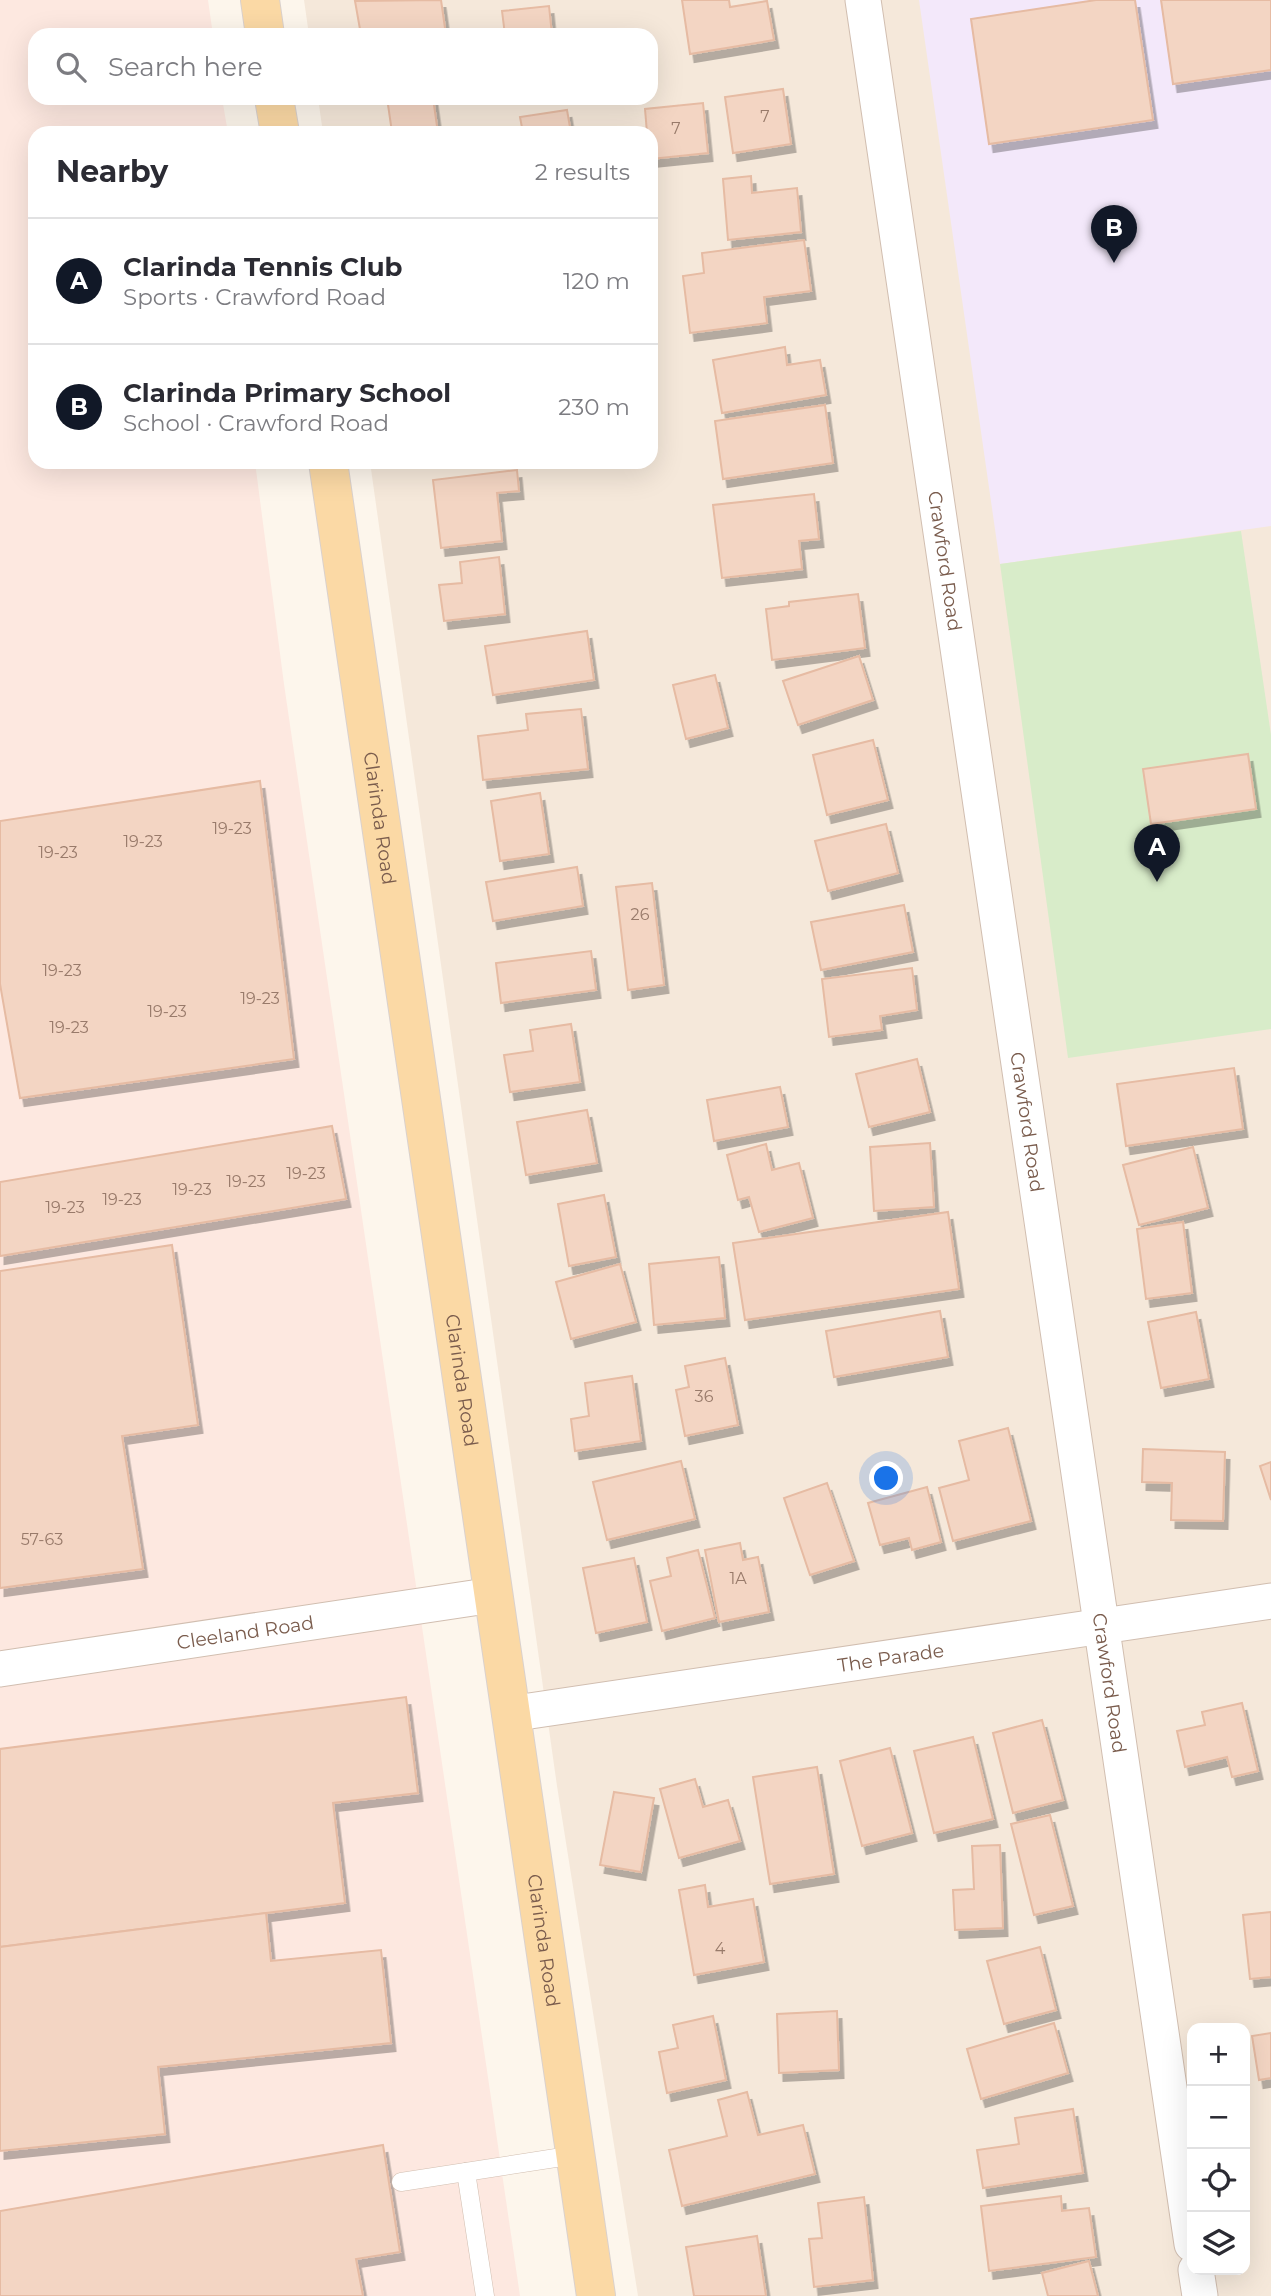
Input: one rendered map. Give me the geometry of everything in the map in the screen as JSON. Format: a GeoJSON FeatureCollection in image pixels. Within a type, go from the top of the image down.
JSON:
{"type":"FeatureCollection","features":[{"type":"Feature","properties":{"kind":"main road"},"geometry":{"type":"LineString","coordinates":[[260,0],[264,28]]}},
{"type":"Feature","properties":{"kind":"main road"},"geometry":{"type":"LineString","coordinates":[[275,105],[279,126]]}},
{"type":"Feature","properties":{"kind":"main road","name":"Clarinda Road"},"geometry":{"type":"LineString","coordinates":[[329,469],[596,2296]]}},
{"type":"Feature","properties":{"kind":"street","name":"Crawford Road"},"geometry":{"type":"LineString","coordinates":[[863,0],[1187,2212]]}},
{"type":"Feature","properties":{"kind":"street","name":"Cleeland Road"},"geometry":{"type":"LineString","coordinates":[[0,1670],[493,1595]]}},
{"type":"Feature","properties":{"kind":"street","name":"The Parade"},"geometry":{"type":"LineString","coordinates":[[510,1714],[1271,1601]]}},
{"type":"Feature","properties":{"kind":"street"},"geometry":{"type":"LineString","coordinates":[[1197,2275],[1200,2296]]}},
{"type":"Feature","properties":{"kind":"lane"},"geometry":{"type":"LineString","coordinates":[[401,2182],[575,2155]]}},
{"type":"Feature","properties":{"kind":"lane"},"geometry":{"type":"LineString","coordinates":[[466,2172],[485,2296]]}},
{"type":"Feature","properties":{"kind":"shaded area"},"geometry":{"type":"Polygon","coordinates":[[[0,0],[208,0],[212,28],[28,28],[28,105],[223,105],[227,126],[28,126],[28,469],[256,469],[284,684],[520,2296],[0,2296],[0,0]]]}},
{"type":"Feature","properties":{"kind":"shaded area"},"geometry":{"type":"Polygon","coordinates":[[[304,0],[1271,0],[1271,2296],[638,2296],[557,1786],[371,469],[658,469],[658,126],[322,126],[319,105],[658,105],[658,28],[308,28],[304,0]]]}},
{"type":"Feature","properties":{"kind":"shaded area"},"geometry":{"type":"Polygon","coordinates":[[[919,0],[1271,0],[1271,526],[1000,564],[919,0]]]}},
{"type":"Feature","properties":{"kind":"green space"},"geometry":{"type":"Polygon","coordinates":[[[1241,531],[1271,735],[1271,1029],[1068,1058],[1000,564],[1241,531]]]}},
{"type":"Feature","properties":{"kind":"building"},"geometry":{"type":"Polygon","coordinates":[[[441,0],[445,28],[360,28],[355,1],[441,0]]]}},
{"type":"Feature","properties":{"kind":"building"},"geometry":{"type":"Polygon","coordinates":[[[682,0],[729,0],[730,7],[767,1],[774,40],[690,54],[682,0]]]}},
{"type":"Feature","properties":{"kind":"building"},"geometry":{"type":"Polygon","coordinates":[[[1096,0],[1135,0],[1153,120],[989,144],[971,19],[1096,0]]]}},
{"type":"Feature","properties":{"kind":"building"},"geometry":{"type":"Polygon","coordinates":[[[1161,0],[1271,0],[1271,70],[1173,84],[1161,0]]]}},
{"type":"Feature","properties":{"kind":"building"},"geometry":{"type":"Polygon","coordinates":[[[549,6],[551,28],[504,28],[502,11],[549,6]]]}},
{"type":"Feature","properties":{"kind":"building"},"geometry":{"type":"Polygon","coordinates":[[[783,89],[791,144],[733,153],[725,97],[783,89]]]}},
{"type":"Feature","properties":{"kind":"building"},"geometry":{"type":"Polygon","coordinates":[[[703,103],[708,153],[658,158],[658,126],[646,126],[645,109],[703,103]]]}},
{"type":"Feature","properties":{"kind":"building"},"geometry":{"type":"Polygon","coordinates":[[[388,105],[434,105],[437,126],[391,126],[388,105]]]}},
{"type":"Feature","properties":{"kind":"building"},"geometry":{"type":"Polygon","coordinates":[[[567,110],[570,126],[522,126],[520,117],[567,110]]]}},
{"type":"Feature","properties":{"kind":"building"},"geometry":{"type":"Polygon","coordinates":[[[751,176],[752,193],[797,188],[801,232],[728,240],[723,179],[751,176]]]}},
{"type":"Feature","properties":{"kind":"building"},"geometry":{"type":"Polygon","coordinates":[[[804,240],[811,291],[764,297],[767,323],[690,333],[683,276],[704,273],[702,253],[804,240]]]}},
{"type":"Feature","properties":{"kind":"building"},"geometry":{"type":"Polygon","coordinates":[[[785,347],[787,365],[820,360],[826,395],[722,413],[713,360],[785,347]]]}},
{"type":"Feature","properties":{"kind":"building"},"geometry":{"type":"Polygon","coordinates":[[[825,405],[833,463],[723,479],[715,421],[825,405]]]}},
{"type":"Feature","properties":{"kind":"building"},"geometry":{"type":"Polygon","coordinates":[[[517,470],[519,491],[497,493],[502,541],[441,548],[433,480],[517,470]]]}},
{"type":"Feature","properties":{"kind":"building"},"geometry":{"type":"Polygon","coordinates":[[[814,494],[819,539],[799,541],[802,569],[722,578],[713,505],[814,494]]]}},
{"type":"Feature","properties":{"kind":"building"},"geometry":{"type":"Polygon","coordinates":[[[499,557],[505,614],[444,621],[439,585],[462,583],[460,562],[499,557]]]}},
{"type":"Feature","properties":{"kind":"building"},"geometry":{"type":"Polygon","coordinates":[[[858,594],[865,648],[772,660],[766,609],[789,606],[789,602],[858,594]]]}},
{"type":"Feature","properties":{"kind":"building"},"geometry":{"type":"Polygon","coordinates":[[[587,631],[594,680],[493,695],[485,646],[587,631]]]}},
{"type":"Feature","properties":{"kind":"building"},"geometry":{"type":"Polygon","coordinates":[[[859,656],[873,700],[798,725],[783,681],[859,656]]]}},
{"type":"Feature","properties":{"kind":"building"},"geometry":{"type":"Polygon","coordinates":[[[715,675],[728,728],[686,739],[673,685],[715,675]]]}},
{"type":"Feature","properties":{"kind":"building"},"geometry":{"type":"Polygon","coordinates":[[[581,709],[588,769],[483,780],[478,736],[528,730],[526,714],[581,709]]]}},
{"type":"Feature","properties":{"kind":"building"},"geometry":{"type":"Polygon","coordinates":[[[873,740],[888,800],[827,815],[813,755],[873,740]]]}},
{"type":"Feature","properties":{"kind":"building"},"geometry":{"type":"Polygon","coordinates":[[[1248,754],[1256,809],[1151,824],[1143,769],[1248,754]]]}},
{"type":"Feature","properties":{"kind":"building"},"geometry":{"type":"Polygon","coordinates":[[[260,781],[294,1059],[20,1098],[0,984],[0,821],[260,781]]]}},
{"type":"Feature","properties":{"kind":"building"},"geometry":{"type":"Polygon","coordinates":[[[540,793],[549,854],[500,861],[491,801],[540,793]]]}},
{"type":"Feature","properties":{"kind":"building"},"geometry":{"type":"Polygon","coordinates":[[[886,824],[898,873],[828,891],[815,841],[886,824]]]}},
{"type":"Feature","properties":{"kind":"building"},"geometry":{"type":"Polygon","coordinates":[[[577,867],[583,906],[493,921],[486,882],[577,867]]]}},
{"type":"Feature","properties":{"kind":"building"},"geometry":{"type":"Polygon","coordinates":[[[652,883],[664,985],[628,990],[616,887],[652,883]]]}},
{"type":"Feature","properties":{"kind":"building"},"geometry":{"type":"Polygon","coordinates":[[[904,905],[913,952],[821,970],[811,922],[904,905]]]}},
{"type":"Feature","properties":{"kind":"building"},"geometry":{"type":"Polygon","coordinates":[[[591,951],[596,990],[501,1003],[496,963],[591,951]]]}},
{"type":"Feature","properties":{"kind":"building"},"geometry":{"type":"Polygon","coordinates":[[[912,968],[917,1010],[880,1016],[882,1030],[829,1037],[822,979],[912,968]]]}},
{"type":"Feature","properties":{"kind":"building"},"geometry":{"type":"Polygon","coordinates":[[[571,1024],[580,1082],[510,1092],[504,1055],[533,1051],[530,1030],[571,1024]]]}},
{"type":"Feature","properties":{"kind":"building"},"geometry":{"type":"Polygon","coordinates":[[[917,1059],[930,1112],[869,1127],[856,1074],[917,1059]]]}},
{"type":"Feature","properties":{"kind":"building"},"geometry":{"type":"Polygon","coordinates":[[[1234,1068],[1243,1129],[1126,1146],[1117,1084],[1234,1068]]]}},
{"type":"Feature","properties":{"kind":"building"},"geometry":{"type":"Polygon","coordinates":[[[780,1087],[788,1127],[714,1141],[707,1100],[780,1087]]]}},
{"type":"Feature","properties":{"kind":"building"},"geometry":{"type":"Polygon","coordinates":[[[587,1110],[597,1163],[526,1175],[517,1122],[587,1110]]]}},
{"type":"Feature","properties":{"kind":"building"},"geometry":{"type":"Polygon","coordinates":[[[332,1126],[346,1199],[0,1256],[0,1182],[332,1126]]]}},
{"type":"Feature","properties":{"kind":"building"},"geometry":{"type":"Polygon","coordinates":[[[930,1143],[934,1207],[874,1211],[870,1147],[930,1143]]]}},
{"type":"Feature","properties":{"kind":"building"},"geometry":{"type":"Polygon","coordinates":[[[766,1144],[772,1170],[799,1163],[813,1218],[759,1232],[749,1197],[738,1200],[727,1155],[766,1144]]]}},
{"type":"Feature","properties":{"kind":"building"},"geometry":{"type":"Polygon","coordinates":[[[1193,1147],[1208,1208],[1139,1225],[1123,1165],[1193,1147]]]}},
{"type":"Feature","properties":{"kind":"building"},"geometry":{"type":"Polygon","coordinates":[[[604,1195],[616,1257],[569,1266],[558,1204],[604,1195]]]}},
{"type":"Feature","properties":{"kind":"building"},"geometry":{"type":"Polygon","coordinates":[[[948,1212],[959,1289],[745,1320],[733,1243],[948,1212]]]}},
{"type":"Feature","properties":{"kind":"building"},"geometry":{"type":"Polygon","coordinates":[[[1183,1222],[1192,1293],[1146,1299],[1137,1229],[1183,1222]]]}},
{"type":"Feature","properties":{"kind":"building"},"geometry":{"type":"Polygon","coordinates":[[[172,1245],[198,1425],[122,1436],[143,1569],[0,1588],[0,1271],[172,1245]]]}},
{"type":"Feature","properties":{"kind":"building"},"geometry":{"type":"Polygon","coordinates":[[[719,1257],[725,1318],[654,1325],[649,1264],[719,1257]]]}},
{"type":"Feature","properties":{"kind":"building"},"geometry":{"type":"Polygon","coordinates":[[[620,1264],[636,1322],[571,1339],[556,1282],[620,1264]]]}},
{"type":"Feature","properties":{"kind":"building"},"geometry":{"type":"Polygon","coordinates":[[[940,1311],[948,1357],[834,1377],[826,1331],[940,1311]]]}},
{"type":"Feature","properties":{"kind":"building"},"geometry":{"type":"Polygon","coordinates":[[[1196,1312],[1209,1379],[1161,1388],[1148,1322],[1196,1312]]]}},
{"type":"Feature","properties":{"kind":"building"},"geometry":{"type":"Polygon","coordinates":[[[725,1358],[738,1425],[685,1436],[676,1390],[689,1387],[685,1366],[725,1358]]]}},
{"type":"Feature","properties":{"kind":"building"},"geometry":{"type":"Polygon","coordinates":[[[632,1376],[641,1441],[575,1451],[571,1419],[589,1416],[585,1383],[632,1376]]]}},
{"type":"Feature","properties":{"kind":"building"},"geometry":{"type":"Polygon","coordinates":[[[1008,1428],[1031,1521],[953,1541],[939,1488],[969,1480],[959,1441],[1008,1428]]]}},
{"type":"Feature","properties":{"kind":"building"},"geometry":{"type":"Polygon","coordinates":[[[1143,1449],[1225,1452],[1223,1521],[1171,1520],[1172,1483],[1142,1482],[1143,1449]]]}},
{"type":"Feature","properties":{"kind":"building"},"geometry":{"type":"Polygon","coordinates":[[[681,1461],[695,1519],[607,1540],[593,1482],[681,1461]]]}},
{"type":"Feature","properties":{"kind":"building"},"geometry":{"type":"Polygon","coordinates":[[[1271,1462],[1271,1500],[1260,1466],[1271,1462]]]}},
{"type":"Feature","properties":{"kind":"building"},"geometry":{"type":"Polygon","coordinates":[[[827,1483],[854,1561],[810,1575],[784,1498],[827,1483]]]}},
{"type":"Feature","properties":{"kind":"building"},"geometry":{"type":"Polygon","coordinates":[[[927,1487],[941,1542],[912,1550],[909,1538],[880,1545],[868,1503],[927,1487]]]}},
{"type":"Feature","properties":{"kind":"building"},"geometry":{"type":"Polygon","coordinates":[[[740,1543],[743,1560],[758,1557],[769,1612],[719,1622],[705,1550],[740,1543]]]}},
{"type":"Feature","properties":{"kind":"building"},"geometry":{"type":"Polygon","coordinates":[[[698,1550],[715,1618],[662,1631],[650,1581],[671,1576],[667,1558],[698,1550]]]}},
{"type":"Feature","properties":{"kind":"building"},"geometry":{"type":"Polygon","coordinates":[[[634,1558],[647,1622],[596,1633],[583,1568],[634,1558]]]}},
{"type":"Feature","properties":{"kind":"building"},"geometry":{"type":"Polygon","coordinates":[[[406,1697],[418,1793],[333,1803],[345,1903],[0,1947],[0,1749],[406,1697]]]}},
{"type":"Feature","properties":{"kind":"building"},"geometry":{"type":"Polygon","coordinates":[[[1242,1703],[1258,1771],[1232,1777],[1227,1757],[1185,1767],[1177,1731],[1205,1725],[1202,1712],[1242,1703]]]}},
{"type":"Feature","properties":{"kind":"building"},"geometry":{"type":"Polygon","coordinates":[[[1042,1720],[1063,1800],[1013,1813],[993,1733],[1042,1720]]]}},
{"type":"Feature","properties":{"kind":"building"},"geometry":{"type":"Polygon","coordinates":[[[973,1737],[993,1819],[934,1833],[914,1751],[973,1737]]]}},
{"type":"Feature","properties":{"kind":"building"},"geometry":{"type":"Polygon","coordinates":[[[890,1748],[912,1833],[862,1846],[840,1761],[890,1748]]]}},
{"type":"Feature","properties":{"kind":"building"},"geometry":{"type":"Polygon","coordinates":[[[817,1767],[834,1874],[770,1884],[753,1777],[817,1767]]]}},
{"type":"Feature","properties":{"kind":"building"},"geometry":{"type":"Polygon","coordinates":[[[695,1779],[703,1807],[728,1800],[740,1841],[679,1858],[660,1789],[695,1779]]]}},
{"type":"Feature","properties":{"kind":"building"},"geometry":{"type":"Polygon","coordinates":[[[614,1792],[654,1798],[641,1872],[600,1865],[614,1792]]]}},
{"type":"Feature","properties":{"kind":"building"},"geometry":{"type":"Polygon","coordinates":[[[1050,1815],[1073,1906],[1034,1915],[1011,1824],[1050,1815]]]}},
{"type":"Feature","properties":{"kind":"building"},"geometry":{"type":"Polygon","coordinates":[[[1000,1845],[1003,1928],[955,1930],[953,1890],[974,1889],[972,1846],[1000,1845]]]}},
{"type":"Feature","properties":{"kind":"building"},"geometry":{"type":"Polygon","coordinates":[[[705,1885],[708,1907],[753,1899],[764,1962],[694,1975],[679,1890],[705,1885]]]}},
{"type":"Feature","properties":{"kind":"building"},"geometry":{"type":"Polygon","coordinates":[[[1271,1912],[1271,1977],[1250,1979],[1243,1915],[1271,1912]]]}},
{"type":"Feature","properties":{"kind":"building"},"geometry":{"type":"Polygon","coordinates":[[[266,1913],[271,1961],[381,1950],[391,2043],[158,2067],[165,2134],[0,2151],[0,1947],[266,1913]]]}},
{"type":"Feature","properties":{"kind":"building"},"geometry":{"type":"Polygon","coordinates":[[[1040,1947],[1056,2010],[1004,2024],[987,1961],[1040,1947]]]}},
{"type":"Feature","properties":{"kind":"building"},"geometry":{"type":"Polygon","coordinates":[[[837,2011],[839,2070],[779,2073],[777,2014],[837,2011]]]}},
{"type":"Feature","properties":{"kind":"building"},"geometry":{"type":"Polygon","coordinates":[[[713,2016],[726,2080],[667,2093],[659,2052],[678,2048],[673,2025],[713,2016]]]}},
{"type":"Feature","properties":{"kind":"building"},"geometry":{"type":"Polygon","coordinates":[[[1054,2023],[1068,2073],[981,2099],[967,2049],[1054,2023]]]}},
{"type":"Feature","properties":{"kind":"building"},"geometry":{"type":"Polygon","coordinates":[[[1271,2033],[1271,2078],[1259,2080],[1252,2036],[1271,2033]]]}},
{"type":"Feature","properties":{"kind":"building"},"geometry":{"type":"Polygon","coordinates":[[[747,2092],[758,2135],[803,2125],[815,2174],[682,2206],[669,2150],[727,2136],[718,2100],[747,2092]]]}},
{"type":"Feature","properties":{"kind":"building"},"geometry":{"type":"Polygon","coordinates":[[[1073,2109],[1083,2173],[983,2188],[977,2150],[1019,2144],[1015,2118],[1073,2109]]]}},
{"type":"Feature","properties":{"kind":"building"},"geometry":{"type":"Polygon","coordinates":[[[383,2145],[400,2252],[356,2259],[363,2296],[0,2296],[0,2211],[383,2145]]]}},
{"type":"Feature","properties":{"kind":"building"},"geometry":{"type":"Polygon","coordinates":[[[1061,2196],[1062,2211],[1089,2208],[1096,2257],[989,2271],[981,2206],[1061,2196]]]}},
{"type":"Feature","properties":{"kind":"building"},"geometry":{"type":"Polygon","coordinates":[[[864,2197],[873,2280],[814,2287],[809,2239],[822,2238],[818,2203],[864,2197]]]}},
{"type":"Feature","properties":{"kind":"building"},"geometry":{"type":"Polygon","coordinates":[[[757,2236],[766,2296],[694,2296],[686,2247],[757,2236]]]}},
{"type":"Feature","properties":{"kind":"building"},"geometry":{"type":"Polygon","coordinates":[[[1089,2261],[1098,2296],[1048,2296],[1042,2273],[1089,2261]]]}},
{"type":"Feature","properties":{"kind":"place","name":"Clarinda Primary School"},"geometry":{"type":"Point","coordinates":[1114,263]}},
{"type":"Feature","properties":{"kind":"place","name":"Clarinda Tennis Club"},"geometry":{"type":"Point","coordinates":[1157,882]}}]}
